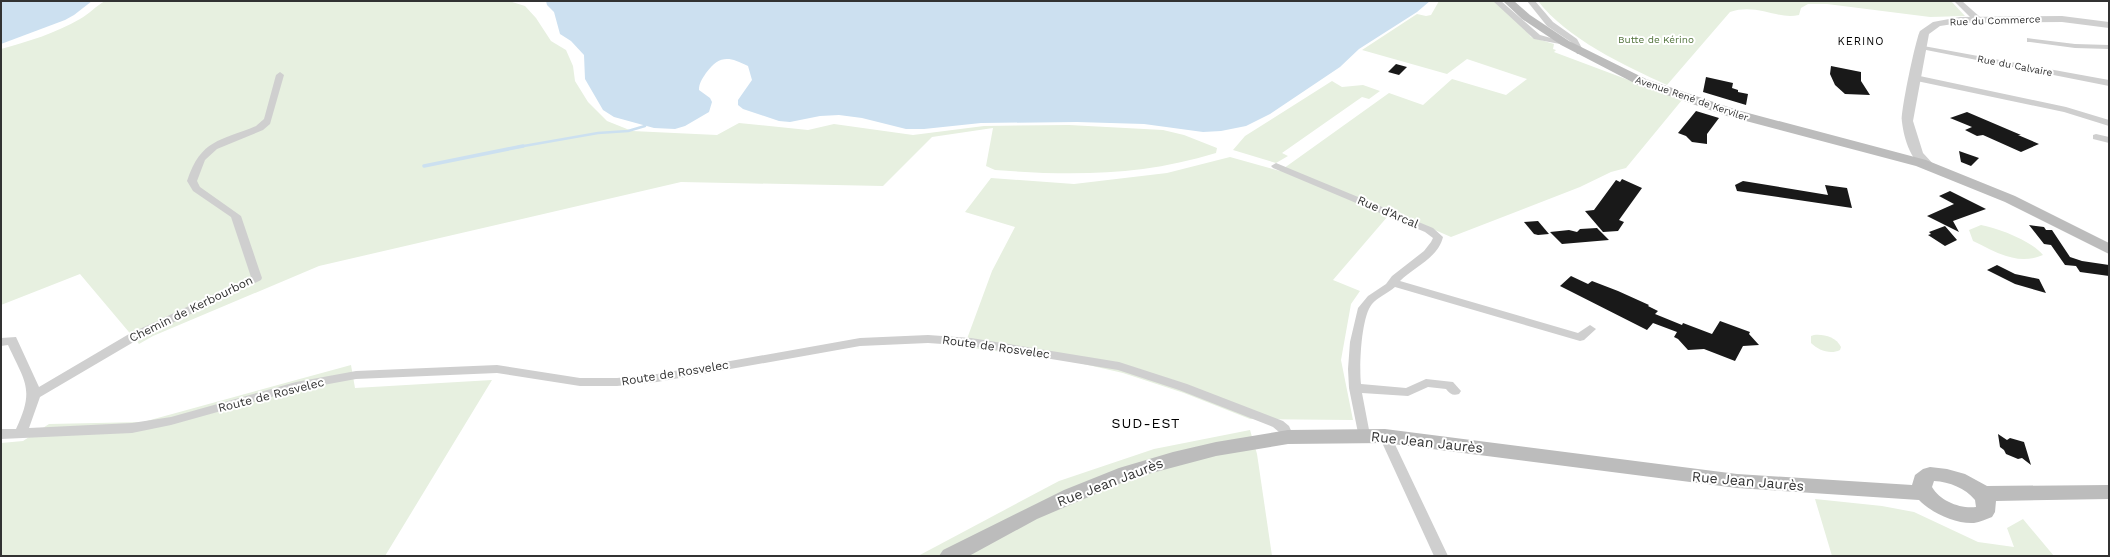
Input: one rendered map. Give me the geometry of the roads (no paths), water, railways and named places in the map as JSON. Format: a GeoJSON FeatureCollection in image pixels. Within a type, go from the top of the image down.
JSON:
{"type":"FeatureCollection","features":[{"type":"Feature","properties":{"kind":"main road","name":"Avenue René de Kerviler"},"geometry":{"type":"LineString","coordinates":[[1508,1],[1531,20],[1564,43],[1633,78],[1698,103],[1773,125],[1870,150],[1960,179]]}},
{"type":"Feature","properties":{"kind":"main road","name":"Avenue René de Kerviler"},"geometry":{"type":"LineString","coordinates":[[1899,159],[1930,167],[1960,179],[2046,216],[2109,249]]}},
{"type":"Feature","properties":{"kind":"main road","name":"Rue Jean Jaurès"},"geometry":{"type":"LineString","coordinates":[[950,556],[1037,511],[1126,473],[1173,459],[1216,449],[1288,437],[1385,436],[1737,481],[1924,493]]}},
{"type":"Feature","properties":{"kind":"main road"},"geometry":{"type":"LineString","coordinates":[[1938,474],[1963,480],[1982,494],[1988,508],[1985,512],[1971,516],[1950,512],[1931,500],[1924,493],[1921,487],[1921,481],[1924,477],[1938,474]]}},
{"type":"Feature","properties":{"kind":"main road"},"geometry":{"type":"LineString","coordinates":[[1982,494],[2109,492]]}},
{"type":"Feature","properties":{"kind":"street"},"geometry":{"type":"LineString","coordinates":[[1498,1],[1537,38],[1564,43]]}},
{"type":"Feature","properties":{"kind":"street"},"geometry":{"type":"LineString","coordinates":[[1531,1],[1550,24],[1574,41],[1580,52]]}},
{"type":"Feature","properties":{"kind":"street"},"geometry":{"type":"LineString","coordinates":[[1958,1],[1977,19]]}},
{"type":"Feature","properties":{"kind":"street","name":"Rue du Commerce"},"geometry":{"type":"LineString","coordinates":[[1930,167],[1922,161],[1914,143],[1908,126],[1907,113],[1924,33],[1937,24],[1954,20],[1977,19],[2062,18],[2109,25]]}},
{"type":"Feature","properties":{"kind":"street"},"geometry":{"type":"LineString","coordinates":[[2030,40],[2075,46],[2109,47]]}},
{"type":"Feature","properties":{"kind":"street","name":"Rue du Calvaire"},"geometry":{"type":"LineString","coordinates":[[1921,47],[2109,83]]}},
{"type":"Feature","properties":{"kind":"street","name":"Chemin de Kerbourbon"},"geometry":{"type":"LineString","coordinates":[[34,395],[133,337],[257,278],[237,219],[226,208],[196,189],[192,181],[202,155],[209,148],[219,142],[257,129],[267,122],[280,75]]}},
{"type":"Feature","properties":{"kind":"street"},"geometry":{"type":"LineString","coordinates":[[1915,78],[2066,110],[2109,123]]}},
{"type":"Feature","properties":{"kind":"street"},"geometry":{"type":"LineString","coordinates":[[2096,137],[2109,140]]}},
{"type":"Feature","properties":{"kind":"street"},"geometry":{"type":"LineString","coordinates":[[1899,159],[1914,143]]}},
{"type":"Feature","properties":{"kind":"street","name":"Rue d'Arcal"},"geometry":{"type":"LineString","coordinates":[[1276,166],[1434,233],[1438,237],[1436,245],[1396,278],[1394,283],[1373,297],[1364,307],[1353,354],[1352,367],[1364,436]]}},
{"type":"Feature","properties":{"kind":"street"},"geometry":{"type":"LineString","coordinates":[[1394,283],[1580,338],[1590,329]]}},
{"type":"Feature","properties":{"kind":"street","name":"Route de Rosvelec"},"geometry":{"type":"LineString","coordinates":[[1,434],[132,428],[171,421],[296,386],[356,375],[497,369],[580,382],[617,382],[657,378],[860,342],[928,339],[971,342],[1119,366],[1184,387],[1278,424],[1284,429],[1288,437]]}},
{"type":"Feature","properties":{"kind":"street"},"geometry":{"type":"LineString","coordinates":[[1,342],[12,340],[26,370],[34,395],[21,432]]}},
{"type":"Feature","properties":{"kind":"street"},"geometry":{"type":"LineString","coordinates":[[1355,388],[1408,392],[1426,383],[1449,385],[1455,391]]}},
{"type":"Feature","properties":{"kind":"street"},"geometry":{"type":"LineString","coordinates":[[1385,436],[1441,556]]}},
{"type":"Feature","properties":{"kind":"water"},"geometry":{"type":"Polygon","coordinates":[[[1,1],[92,1],[65,20],[1,44],[1,1]]]}},
{"type":"Feature","properties":{"kind":"water"},"geometry":{"type":"Polygon","coordinates":[[[546,1],[1430,1],[1417,12],[1359,49],[1340,67],[1270,114],[1246,126],[1221,131],[1203,132],[1144,124],[1077,122],[981,123],[924,129],[906,129],[862,118],[839,115],[820,116],[790,122],[779,121],[743,109],[738,105],[738,100],[752,80],[748,66],[730,59],[720,60],[715,63],[701,81],[699,90],[710,98],[712,102],[709,112],[685,126],[675,129],[654,128],[614,117],[603,110],[585,79],[584,55],[571,41],[560,34],[554,12],[547,5],[546,1]]]}},
{"type":"Feature","properties":{"kind":"waterway"},"geometry":{"type":"LineString","coordinates":[[518,147],[598,133],[628,131],[645,126]]}},
{"type":"Feature","properties":{"kind":"waterway"},"geometry":{"type":"LineString","coordinates":[[518,147],[523,146]]}},
{"type":"Feature","properties":{"kind":"waterway"},"geometry":{"type":"LineString","coordinates":[[424,166],[518,147]]}},
{"type":"Feature","properties":{"kind":"district","name":"KERINO"},"geometry":{"type":"Point","coordinates":[1861,41]}},
{"type":"Feature","properties":{"kind":"district","name":"SUD-EST"},"geometry":{"type":"Point","coordinates":[1146,423]}},
{"type":"Feature","properties":{"kind":"park label","name":"Butte de Kérino"},"geometry":{"type":"Point","coordinates":[1656,39]}}]}
